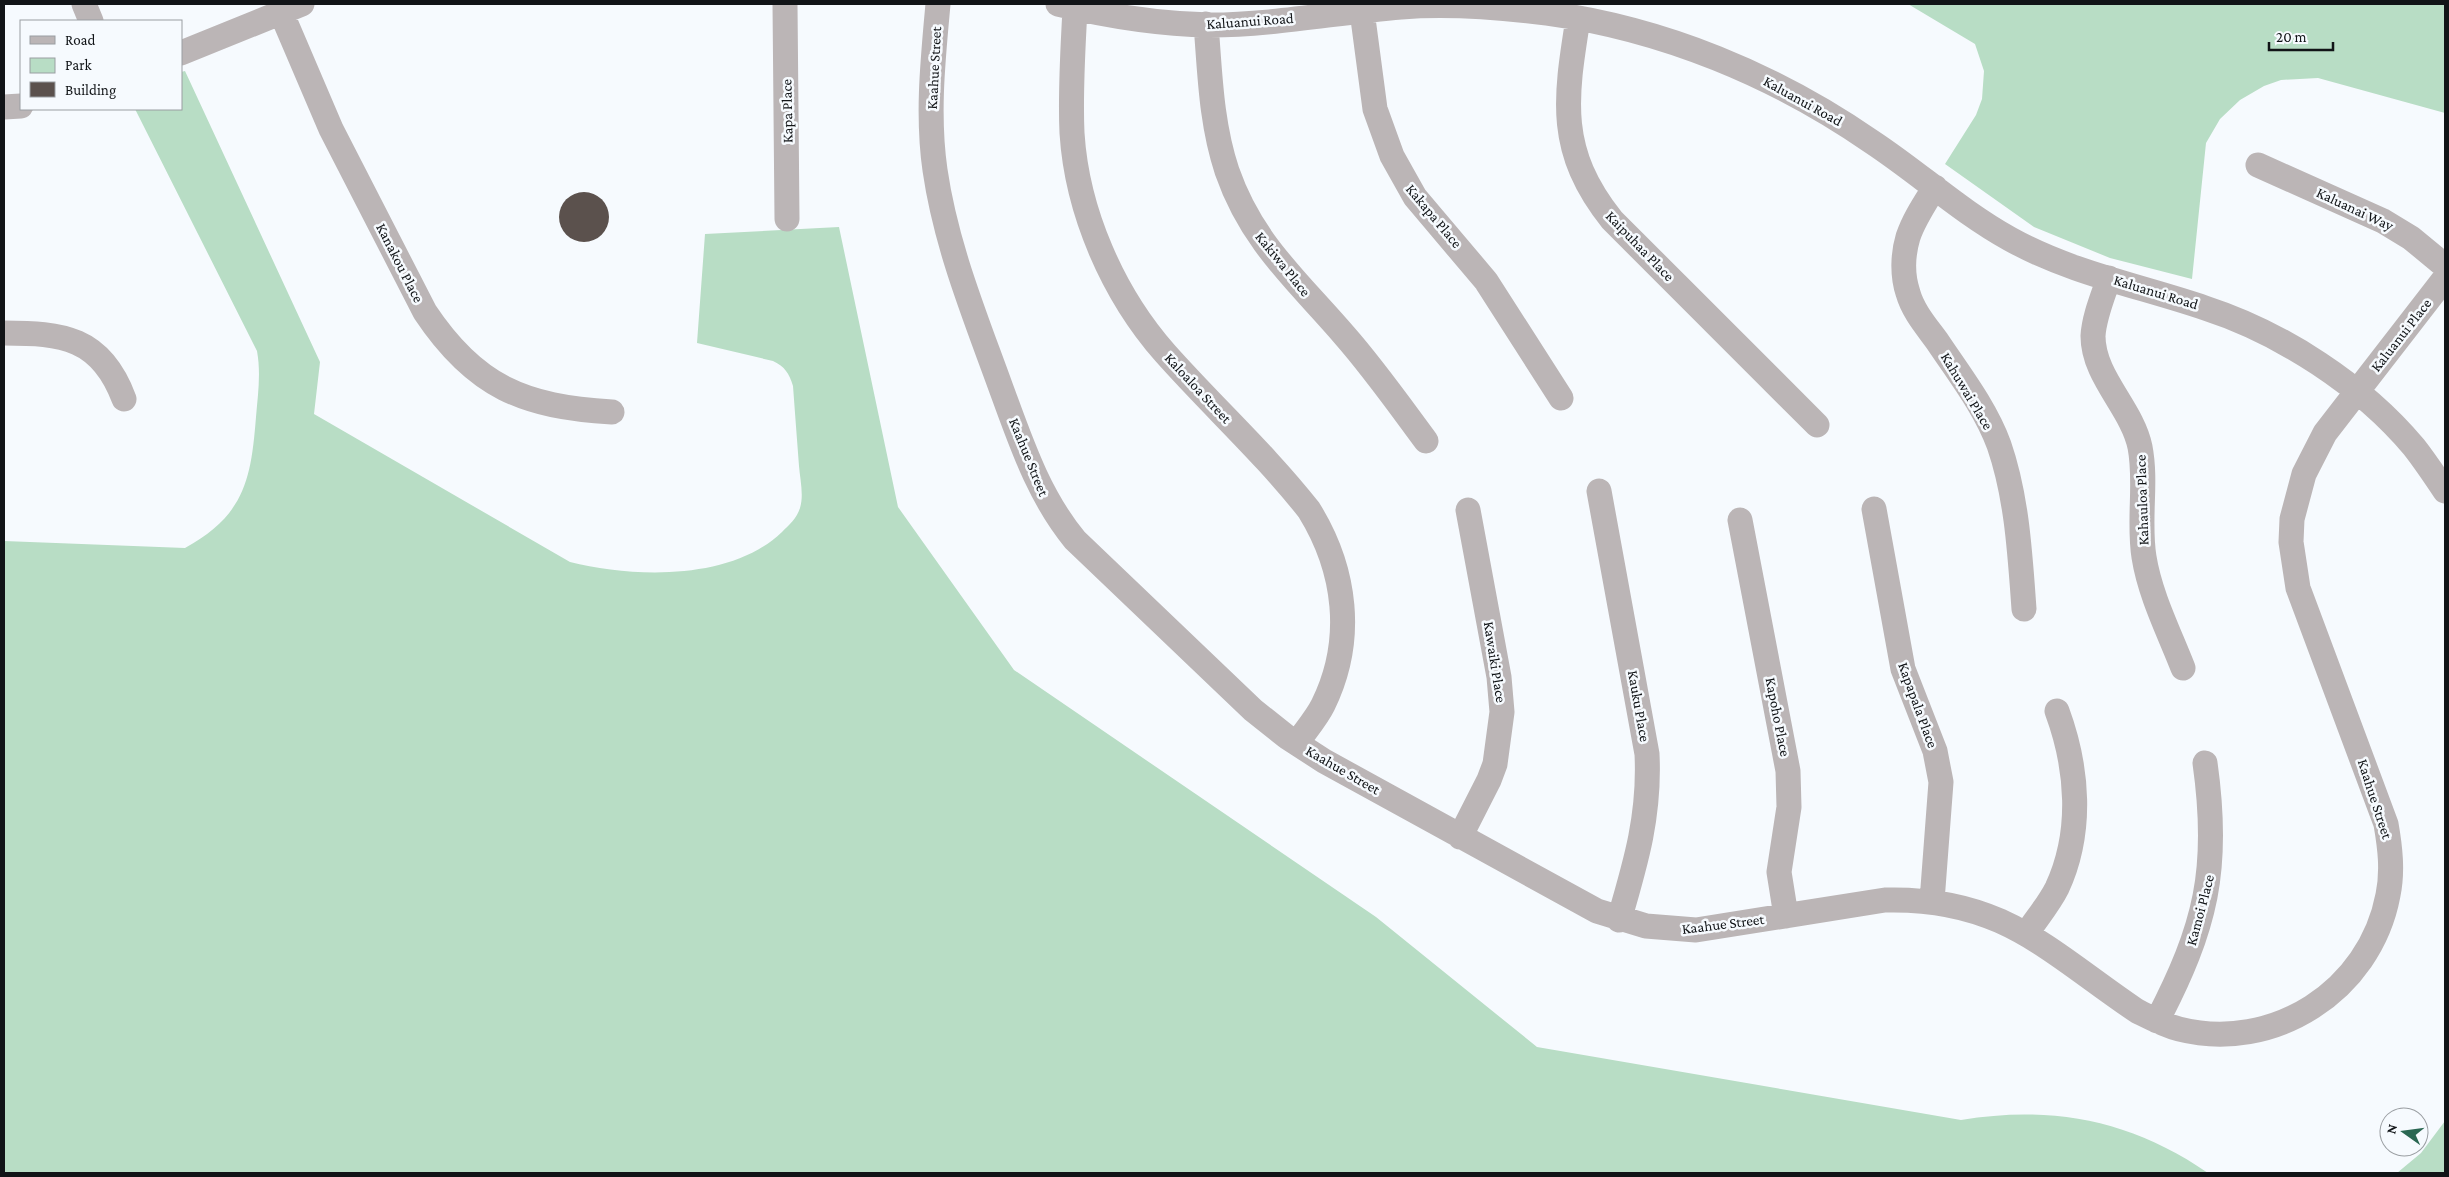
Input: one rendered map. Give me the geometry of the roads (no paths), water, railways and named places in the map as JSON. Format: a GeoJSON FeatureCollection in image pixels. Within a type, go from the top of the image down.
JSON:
{"type":"FeatureCollection","features":[{"type":"Feature","properties":{"kind":"street"},"geometry":{"type":"LineString","coordinates":[[84,4],[91,20]]}},
{"type":"Feature","properties":{"kind":"street","name":"Kapa Place"},"geometry":{"type":"LineString","coordinates":[[786,4],[787,219]]}},
{"type":"Feature","properties":{"kind":"street","name":"Kaahue Street"},"geometry":{"type":"LineString","coordinates":[[938,4],[930,102],[933,152],[940,202],[959,272],[1041,491],[1062,524],[1089,554],[1253,710],[1297,743],[1324,761],[1573,899],[1619,920],[1654,928],[1696,930],[1885,900],[1932,901],[1978,911],[2027,933],[2137,1011],[2157,1021],[2186,1030],[2224,1034],[2261,1029],[2290,1020],[2310,1009],[2345,980],[2373,941],[2388,895],[2390,871],[2386,824],[2298,588],[2291,542],[2292,519],[2304,474],[2325,433],[2357,391]]}},
{"type":"Feature","properties":{"kind":"street","name":"Kaloaloa Street"},"geometry":{"type":"LineString","coordinates":[[1066,6],[1072,135],[1085,202],[1109,266],[1129,304],[1165,352],[1309,510],[1321,529],[1337,572],[1343,617],[1338,664],[1322,708],[1297,743]]}},
{"type":"Feature","properties":{"kind":"street","name":"Kaluanui Road"},"geometry":{"type":"LineString","coordinates":[[1066,6],[1140,20],[1206,24],[1404,7],[1452,6],[1499,8],[1578,18],[1636,31],[1678,44],[1759,76],[1836,118],[1978,219],[2033,251],[2078,269],[2210,309],[2249,324],[2301,353],[2357,391],[2413,446],[2445,491]]}},
{"type":"Feature","properties":{"kind":"street"},"geometry":{"type":"LineString","coordinates":[[182,53],[292,8]]}},
{"type":"Feature","properties":{"kind":"street","name":"Kanakou Place"},"geometry":{"type":"LineString","coordinates":[[292,8],[331,129],[425,312],[442,338],[476,371],[516,395],[561,408],[612,412]]}},
{"type":"Feature","properties":{"kind":"street","name":"Kakapa Place"},"geometry":{"type":"LineString","coordinates":[[1362,11],[1375,109],[1392,156],[1416,197],[1486,281],[1561,398]]}},
{"type":"Feature","properties":{"kind":"street","name":"Kaipuhaa Place"},"geometry":{"type":"LineString","coordinates":[[1578,18],[1568,82],[1568,119],[1575,155],[1590,190],[1612,220],[1817,425]]}},
{"type":"Feature","properties":{"kind":"street","name":"Kakiwa Place"},"geometry":{"type":"LineString","coordinates":[[1206,24],[1211,90],[1219,144],[1237,196],[1249,220],[1275,259],[1346,336],[1426,441]]}},
{"type":"Feature","properties":{"kind":"street"},"geometry":{"type":"LineString","coordinates":[[4,107],[20,106]]}},
{"type":"Feature","properties":{"kind":"street","name":"Kaluanai Way"},"geometry":{"type":"LineString","coordinates":[[2258,165],[2390,225],[2411,238],[2445,266]]}},
{"type":"Feature","properties":{"kind":"street","name":"Kahuwai Place"},"geometry":{"type":"LineString","coordinates":[[1935,187],[1920,211],[1908,236],[1904,258],[1905,281],[1912,305],[1972,392],[1998,444],[2007,472],[2016,522],[2024,609]]}},
{"type":"Feature","properties":{"kind":"street","name":"Kahauloa Place"},"geometry":{"type":"LineString","coordinates":[[2109,278],[2095,322],[2094,348],[2097,361],[2130,418],[2138,438],[2142,462],[2144,557],[2156,599],[2183,668]]}},
{"type":"Feature","properties":{"kind":"street","name":"Kaluanui Place"},"geometry":{"type":"LineString","coordinates":[[2357,391],[2445,278]]}},
{"type":"Feature","properties":{"kind":"street"},"geometry":{"type":"LineString","coordinates":[[4,333],[53,334],[80,343],[103,361],[119,385],[124,398]]}},
{"type":"Feature","properties":{"kind":"street","name":"Kauku Place"},"geometry":{"type":"LineString","coordinates":[[1599,491],[1647,754],[1648,781],[1644,828],[1619,920]]}},
{"type":"Feature","properties":{"kind":"street","name":"Kapapala Place"},"geometry":{"type":"LineString","coordinates":[[1874,509],[1903,670],[1935,751],[1940,774],[1942,799],[1932,901]]}},
{"type":"Feature","properties":{"kind":"street","name":"Kawaiki Place"},"geometry":{"type":"LineString","coordinates":[[1460,836],[1489,780],[1495,764],[1502,712],[1499,677],[1468,510]]}},
{"type":"Feature","properties":{"kind":"street","name":"Kapoho Place"},"geometry":{"type":"LineString","coordinates":[[1740,520],[1788,771],[1789,807],[1778,872],[1786,916]]}},
{"type":"Feature","properties":{"kind":"street"},"geometry":{"type":"LineString","coordinates":[[2027,933],[2056,890],[2065,868],[2073,829],[2073,769],[2057,711]]}},
{"type":"Feature","properties":{"kind":"street","name":"Kamoi Place"},"geometry":{"type":"LineString","coordinates":[[2157,1021],[2186,959],[2207,892],[2212,854],[2212,828],[2205,763]]}}]}
